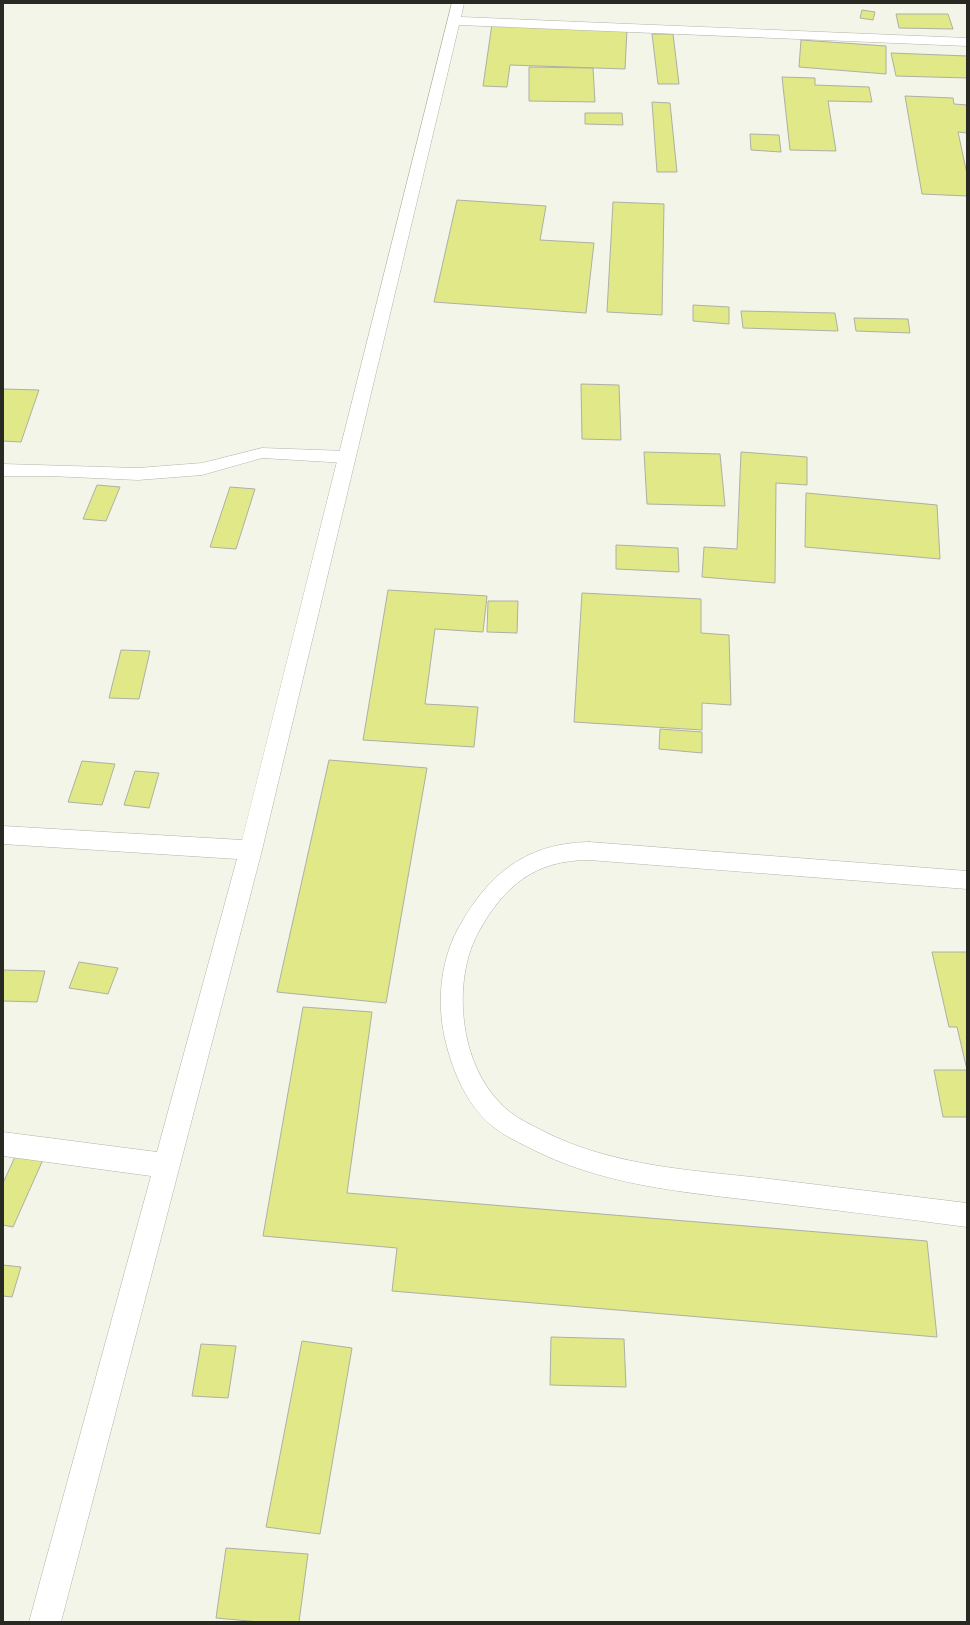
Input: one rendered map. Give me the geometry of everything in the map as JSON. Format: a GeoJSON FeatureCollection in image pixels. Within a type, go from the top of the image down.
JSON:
{"type":"FeatureCollection","features":[{"type":"Feature","properties":{"kind":"street"},"geometry":{"type":"LineString","coordinates":[[45,1622],[251,850],[458,3]]}},
{"type":"Feature","properties":{"kind":"street"},"geometry":{"type":"LineString","coordinates":[[453,21],[967,42]]}},
{"type":"Feature","properties":{"kind":"street"},"geometry":{"type":"LineString","coordinates":[[3,835],[251,850]]}},
{"type":"Feature","properties":{"kind":"street"},"geometry":{"type":"LineString","coordinates":[[3,1144],[167,1166]]}},
{"type":"Feature","properties":{"kind":"lane"},"geometry":{"type":"LineString","coordinates":[[3,470],[50,470],[138,474],[202,469],[262,454],[347,456]]}},
{"type":"Feature","properties":{"kind":"lane"},"geometry":{"type":"LineString","coordinates":[[967,880],[589,850],[558,853],[530,862],[509,877],[488,898],[475,916],[463,940],[451,997],[454,1028],[460,1057],[476,1094],[500,1119],[534,1139],[577,1159],[640,1175],[967,1215]]}},
{"type":"Feature","properties":{"kind":"building"},"geometry":{"type":"Polygon","coordinates":[[[862,10],[875,12],[873,20],[860,18],[862,10]]]}},
{"type":"Feature","properties":{"kind":"building"},"geometry":{"type":"Polygon","coordinates":[[[896,14],[948,14],[953,29],[899,28],[896,14]]]}},
{"type":"Feature","properties":{"kind":"building"},"geometry":{"type":"Polygon","coordinates":[[[492,24],[627,29],[625,69],[510,65],[507,87],[483,86],[492,24]]]}},
{"type":"Feature","properties":{"kind":"building"},"geometry":{"type":"Polygon","coordinates":[[[652,34],[673,34],[679,84],[658,84],[652,34]]]}},
{"type":"Feature","properties":{"kind":"building"},"geometry":{"type":"Polygon","coordinates":[[[801,40],[886,46],[886,74],[799,67],[801,40]]]}},
{"type":"Feature","properties":{"kind":"building"},"geometry":{"type":"Polygon","coordinates":[[[891,53],[967,56],[967,78],[896,76],[891,53]]]}},
{"type":"Feature","properties":{"kind":"building"},"geometry":{"type":"Polygon","coordinates":[[[529,67],[593,68],[595,102],[529,101],[529,67]]]}},
{"type":"Feature","properties":{"kind":"building"},"geometry":{"type":"Polygon","coordinates":[[[782,77],[815,78],[815,85],[869,87],[872,102],[828,101],[836,151],[790,150],[782,77]]]}},
{"type":"Feature","properties":{"kind":"building"},"geometry":{"type":"Polygon","coordinates":[[[905,96],[953,98],[954,104],[967,105],[967,133],[958,132],[967,174],[967,196],[922,194],[905,96]]]}},
{"type":"Feature","properties":{"kind":"building"},"geometry":{"type":"Polygon","coordinates":[[[652,102],[670,103],[677,172],[657,172],[652,102]]]}},
{"type":"Feature","properties":{"kind":"building"},"geometry":{"type":"Polygon","coordinates":[[[585,113],[622,113],[623,125],[585,124],[585,113]]]}},
{"type":"Feature","properties":{"kind":"building"},"geometry":{"type":"Polygon","coordinates":[[[750,134],[779,135],[781,152],[751,150],[750,134]]]}},
{"type":"Feature","properties":{"kind":"building"},"geometry":{"type":"Polygon","coordinates":[[[457,200],[546,206],[540,240],[594,243],[586,313],[434,302],[457,200]]]}},
{"type":"Feature","properties":{"kind":"building"},"geometry":{"type":"Polygon","coordinates":[[[613,202],[664,204],[662,315],[607,312],[613,202]]]}},
{"type":"Feature","properties":{"kind":"building"},"geometry":{"type":"Polygon","coordinates":[[[693,305],[729,307],[729,324],[693,321],[693,305]]]}},
{"type":"Feature","properties":{"kind":"building"},"geometry":{"type":"Polygon","coordinates":[[[741,311],[835,313],[838,331],[743,328],[741,311]]]}},
{"type":"Feature","properties":{"kind":"building"},"geometry":{"type":"Polygon","coordinates":[[[854,318],[908,319],[910,333],[856,331],[854,318]]]}},
{"type":"Feature","properties":{"kind":"building"},"geometry":{"type":"Polygon","coordinates":[[[581,384],[619,385],[621,440],[582,439],[581,384]]]}},
{"type":"Feature","properties":{"kind":"building"},"geometry":{"type":"Polygon","coordinates":[[[3,389],[39,390],[21,442],[3,441],[3,389]]]}},
{"type":"Feature","properties":{"kind":"building"},"geometry":{"type":"Polygon","coordinates":[[[644,452],[720,454],[725,506],[647,504],[644,452]]]}},
{"type":"Feature","properties":{"kind":"building"},"geometry":{"type":"Polygon","coordinates":[[[741,452],[807,457],[807,485],[776,483],[775,583],[702,577],[704,547],[737,549],[741,452]]]}},
{"type":"Feature","properties":{"kind":"building"},"geometry":{"type":"Polygon","coordinates":[[[97,485],[120,487],[106,521],[83,519],[97,485]]]}},
{"type":"Feature","properties":{"kind":"building"},"geometry":{"type":"Polygon","coordinates":[[[230,487],[255,489],[236,549],[210,547],[230,487]]]}},
{"type":"Feature","properties":{"kind":"building"},"geometry":{"type":"Polygon","coordinates":[[[806,493],[937,505],[940,559],[805,547],[806,493]]]}},
{"type":"Feature","properties":{"kind":"building"},"geometry":{"type":"Polygon","coordinates":[[[616,545],[678,548],[679,572],[616,569],[616,545]]]}},
{"type":"Feature","properties":{"kind":"building"},"geometry":{"type":"Polygon","coordinates":[[[388,590],[487,596],[483,632],[435,629],[425,704],[478,707],[474,747],[363,740],[388,590]]]}},
{"type":"Feature","properties":{"kind":"building"},"geometry":{"type":"Polygon","coordinates":[[[582,593],[701,599],[701,633],[729,635],[731,705],[702,703],[702,730],[574,722],[582,593]]]}},
{"type":"Feature","properties":{"kind":"building"},"geometry":{"type":"Polygon","coordinates":[[[488,601],[518,601],[517,633],[487,632],[488,601]]]}},
{"type":"Feature","properties":{"kind":"building"},"geometry":{"type":"Polygon","coordinates":[[[121,650],[150,651],[139,699],[109,698],[121,650]]]}},
{"type":"Feature","properties":{"kind":"building"},"geometry":{"type":"Polygon","coordinates":[[[660,729],[702,732],[702,753],[659,749],[660,729]]]}},
{"type":"Feature","properties":{"kind":"building"},"geometry":{"type":"Polygon","coordinates":[[[329,760],[427,768],[386,1003],[277,992],[329,760]]]}},
{"type":"Feature","properties":{"kind":"building"},"geometry":{"type":"Polygon","coordinates":[[[82,761],[115,764],[102,805],[68,802],[82,761]]]}},
{"type":"Feature","properties":{"kind":"building"},"geometry":{"type":"Polygon","coordinates":[[[135,771],[159,773],[149,808],[124,805],[135,771]]]}},
{"type":"Feature","properties":{"kind":"building"},"geometry":{"type":"Polygon","coordinates":[[[932,952],[967,952],[967,1070],[957,1027],[949,1027],[932,952]]]}},
{"type":"Feature","properties":{"kind":"building"},"geometry":{"type":"Polygon","coordinates":[[[79,962],[118,968],[108,994],[69,988],[79,962]]]}},
{"type":"Feature","properties":{"kind":"building"},"geometry":{"type":"Polygon","coordinates":[[[3,970],[45,971],[37,1002],[3,1001],[3,970]]]}},
{"type":"Feature","properties":{"kind":"building"},"geometry":{"type":"Polygon","coordinates":[[[303,1007],[372,1012],[347,1193],[927,1241],[937,1337],[392,1291],[397,1248],[263,1236],[303,1007]]]}},
{"type":"Feature","properties":{"kind":"building"},"geometry":{"type":"Polygon","coordinates":[[[934,1070],[967,1070],[967,1117],[943,1117],[934,1070]]]}},
{"type":"Feature","properties":{"kind":"building"},"geometry":{"type":"Polygon","coordinates":[[[19,1148],[46,1153],[13,1227],[3,1225],[3,1183],[19,1148]]]}},
{"type":"Feature","properties":{"kind":"building"},"geometry":{"type":"Polygon","coordinates":[[[3,1265],[21,1267],[12,1297],[3,1296],[3,1265]]]}},
{"type":"Feature","properties":{"kind":"building"},"geometry":{"type":"Polygon","coordinates":[[[551,1337],[624,1339],[626,1387],[550,1385],[551,1337]]]}},
{"type":"Feature","properties":{"kind":"building"},"geometry":{"type":"Polygon","coordinates":[[[302,1341],[352,1348],[320,1534],[266,1527],[302,1341]]]}},
{"type":"Feature","properties":{"kind":"building"},"geometry":{"type":"Polygon","coordinates":[[[201,1344],[236,1346],[228,1398],[192,1396],[201,1344]]]}},
{"type":"Feature","properties":{"kind":"building"},"geometry":{"type":"Polygon","coordinates":[[[226,1548],[308,1554],[299,1622],[260,1622],[216,1618],[226,1548]]]}}]}
